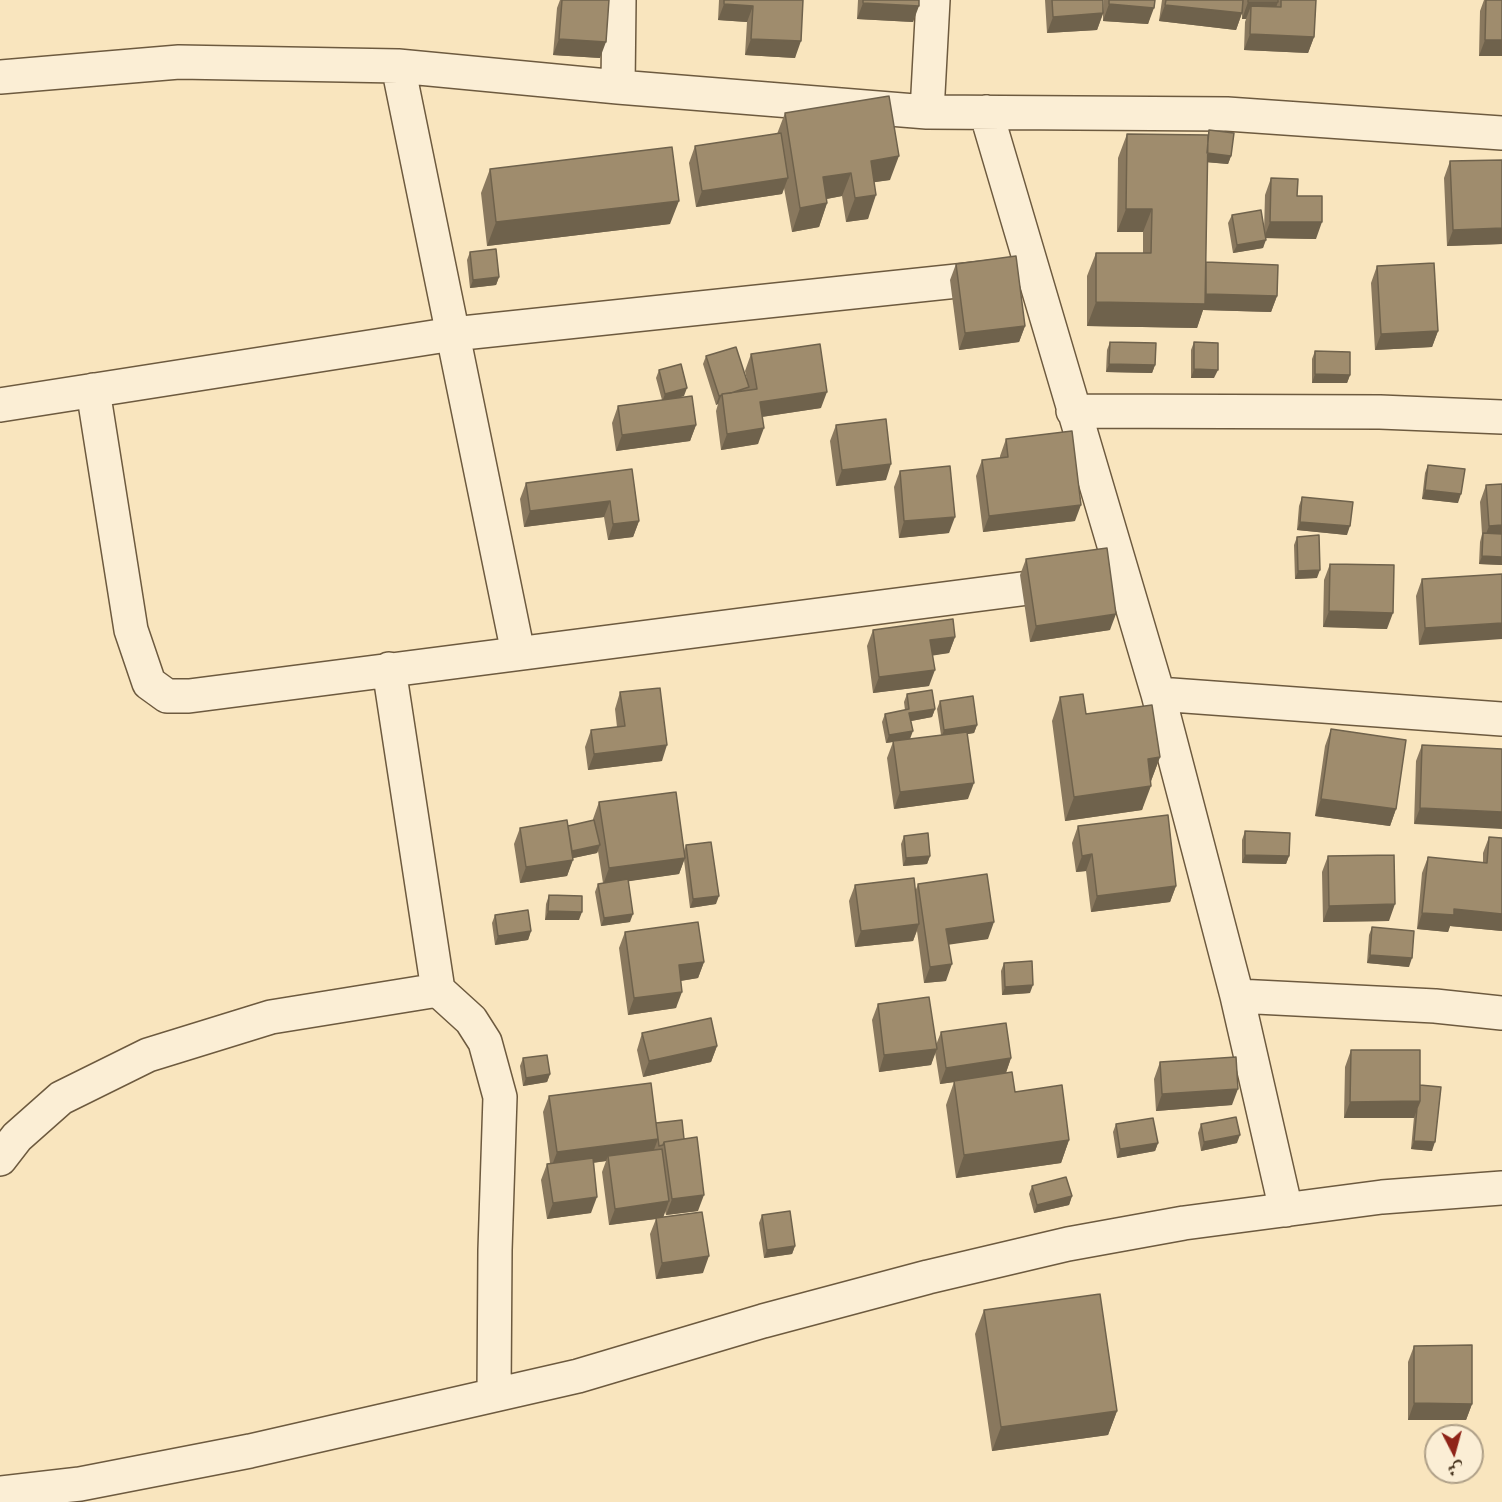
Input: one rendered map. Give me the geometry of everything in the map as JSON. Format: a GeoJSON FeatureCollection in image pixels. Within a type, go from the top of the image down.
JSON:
{"type":"FeatureCollection","features":[{"type":"Feature","properties":{"kind":"street"},"geometry":{"type":"LineString","coordinates":[[618,87],[619,0]]}},
{"type":"Feature","properties":{"kind":"street"},"geometry":{"type":"LineString","coordinates":[[927,112],[933,0]]}},
{"type":"Feature","properties":{"kind":"street"},"geometry":{"type":"LineString","coordinates":[[0,77],[178,62],[398,66],[618,87],[927,112],[1227,114],[1502,133]]}},
{"type":"Feature","properties":{"kind":"street"},"geometry":{"type":"LineString","coordinates":[[398,66],[518,653]]}},
{"type":"Feature","properties":{"kind":"street"},"geometry":{"type":"LineString","coordinates":[[986,112],[1158,694],[1237,996],[1286,1210]]}},
{"type":"Feature","properties":{"kind":"street"},"geometry":{"type":"LineString","coordinates":[[0,405],[453,334],[1033,274]]}},
{"type":"Feature","properties":{"kind":"street"},"geometry":{"type":"LineString","coordinates":[[93,390],[131,630],[141,664],[150,684],[158,692],[167,696],[189,696],[1122,576]]}},
{"type":"Feature","properties":{"kind":"street"},"geometry":{"type":"LineString","coordinates":[[1073,411],[1380,412],[1502,417]]}},
{"type":"Feature","properties":{"kind":"street"},"geometry":{"type":"LineString","coordinates":[[389,669],[438,990],[471,1020],[485,1042],[500,1097],[495,1250],[494,1394]]}},
{"type":"Feature","properties":{"kind":"street"},"geometry":{"type":"LineString","coordinates":[[1158,694],[1502,719]]}},
{"type":"Feature","properties":{"kind":"street"},"geometry":{"type":"LineString","coordinates":[[0,1159],[17,1137],[61,1098],[148,1055],[271,1017],[438,990]]}},
{"type":"Feature","properties":{"kind":"street"},"geometry":{"type":"LineString","coordinates":[[1237,996],[1435,1006],[1502,1013]]}},
{"type":"Feature","properties":{"kind":"street"},"geometry":{"type":"LineString","coordinates":[[0,1493],[80,1484],[175,1466],[578,1376],[763,1321],[928,1276],[1068,1244],[1184,1223],[1382,1197],[1502,1188]]}},
{"type":"Feature","properties":{"kind":"building"},"geometry":{"type":"Polygon","coordinates":[[[562,0],[609,0],[606,42],[559,39],[562,0]]]}},
{"type":"Feature","properties":{"kind":"building"},"geometry":{"type":"Polygon","coordinates":[[[724,0],[803,0],[801,41],[751,39],[753,6],[724,4],[724,0]]]}},
{"type":"Feature","properties":{"kind":"building"},"geometry":{"type":"Polygon","coordinates":[[[863,0],[919,0],[919,6],[863,3],[863,0]]]}},
{"type":"Feature","properties":{"kind":"building"},"geometry":{"type":"Polygon","coordinates":[[[1052,0],[1103,0],[1103,13],[1053,17],[1052,0]]]}},
{"type":"Feature","properties":{"kind":"building"},"geometry":{"type":"Polygon","coordinates":[[[1109,0],[1155,0],[1154,8],[1109,4],[1109,0]]]}},
{"type":"Feature","properties":{"kind":"building"},"geometry":{"type":"Polygon","coordinates":[[[1166,0],[1243,0],[1242,13],[1165,5],[1166,0]]]}},
{"type":"Feature","properties":{"kind":"building"},"geometry":{"type":"Polygon","coordinates":[[[1248,0],[1278,0],[1278,2],[1248,2],[1248,0]]]}},
{"type":"Feature","properties":{"kind":"building"},"geometry":{"type":"Polygon","coordinates":[[[1281,0],[1316,0],[1314,37],[1250,34],[1251,6],[1281,7],[1281,0]]]}},
{"type":"Feature","properties":{"kind":"building"},"geometry":{"type":"Polygon","coordinates":[[[1486,0],[1502,0],[1502,40],[1485,40],[1486,0]]]}},
{"type":"Feature","properties":{"kind":"building"},"geometry":{"type":"Polygon","coordinates":[[[889,96],[899,156],[871,161],[876,195],[855,198],[851,173],[823,177],[827,203],[800,208],[785,113],[889,96]]]}},
{"type":"Feature","properties":{"kind":"building"},"geometry":{"type":"Polygon","coordinates":[[[1209,130],[1234,133],[1231,156],[1207,153],[1209,130]]]}},
{"type":"Feature","properties":{"kind":"building"},"geometry":{"type":"Polygon","coordinates":[[[781,133],[788,178],[702,191],[695,146],[781,133]]]}},
{"type":"Feature","properties":{"kind":"building"},"geometry":{"type":"Polygon","coordinates":[[[1127,134],[1208,135],[1205,304],[1096,302],[1096,253],[1151,253],[1152,209],[1126,209],[1127,134]]]}},
{"type":"Feature","properties":{"kind":"building"},"geometry":{"type":"Polygon","coordinates":[[[672,147],[679,201],[496,222],[490,169],[672,147]]]}},
{"type":"Feature","properties":{"kind":"building"},"geometry":{"type":"Polygon","coordinates":[[[1502,160],[1502,228],[1453,230],[1450,161],[1502,160]]]}},
{"type":"Feature","properties":{"kind":"building"},"geometry":{"type":"Polygon","coordinates":[[[1271,178],[1298,179],[1297,196],[1322,196],[1322,222],[1270,222],[1271,178]]]}},
{"type":"Feature","properties":{"kind":"building"},"geometry":{"type":"Polygon","coordinates":[[[1261,210],[1266,240],[1237,245],[1232,215],[1261,210]]]}},
{"type":"Feature","properties":{"kind":"building"},"geometry":{"type":"Polygon","coordinates":[[[496,249],[499,277],[473,280],[470,252],[496,249]]]}},
{"type":"Feature","properties":{"kind":"building"},"geometry":{"type":"Polygon","coordinates":[[[1016,256],[1025,326],[965,333],[956,264],[1016,256]]]}},
{"type":"Feature","properties":{"kind":"building"},"geometry":{"type":"Polygon","coordinates":[[[1206,262],[1278,265],[1277,296],[1206,294],[1206,262]]]}},
{"type":"Feature","properties":{"kind":"building"},"geometry":{"type":"Polygon","coordinates":[[[1434,263],[1438,331],[1381,334],[1377,266],[1434,263]]]}},
{"type":"Feature","properties":{"kind":"building"},"geometry":{"type":"Polygon","coordinates":[[[1110,342],[1156,343],[1155,365],[1109,364],[1110,342]]]}},
{"type":"Feature","properties":{"kind":"building"},"geometry":{"type":"Polygon","coordinates":[[[1194,342],[1218,343],[1218,370],[1194,369],[1194,342]]]}},
{"type":"Feature","properties":{"kind":"building"},"geometry":{"type":"Polygon","coordinates":[[[820,344],[827,392],[760,402],[764,428],[727,434],[722,394],[757,389],[751,354],[820,344]]]}},
{"type":"Feature","properties":{"kind":"building"},"geometry":{"type":"Polygon","coordinates":[[[736,347],[749,387],[719,396],[706,356],[736,347]]]}},
{"type":"Feature","properties":{"kind":"building"},"geometry":{"type":"Polygon","coordinates":[[[1315,351],[1350,352],[1350,375],[1315,374],[1315,351]]]}},
{"type":"Feature","properties":{"kind":"building"},"geometry":{"type":"Polygon","coordinates":[[[681,364],[687,388],[665,394],[659,370],[681,364]]]}},
{"type":"Feature","properties":{"kind":"building"},"geometry":{"type":"Polygon","coordinates":[[[692,396],[696,425],[622,435],[618,406],[692,396]]]}},
{"type":"Feature","properties":{"kind":"building"},"geometry":{"type":"Polygon","coordinates":[[[886,419],[891,464],[842,470],[836,425],[886,419]]]}},
{"type":"Feature","properties":{"kind":"building"},"geometry":{"type":"Polygon","coordinates":[[[1072,431],[1081,505],[989,516],[982,460],[1008,457],[1006,439],[1072,431]]]}},
{"type":"Feature","properties":{"kind":"building"},"geometry":{"type":"Polygon","coordinates":[[[1428,465],[1465,469],[1461,494],[1425,490],[1428,465]]]}},
{"type":"Feature","properties":{"kind":"building"},"geometry":{"type":"Polygon","coordinates":[[[950,466],[955,517],[904,521],[900,471],[950,466]]]}},
{"type":"Feature","properties":{"kind":"building"},"geometry":{"type":"Polygon","coordinates":[[[632,469],[639,521],[613,524],[610,501],[530,511],[526,483],[632,469]]]}},
{"type":"Feature","properties":{"kind":"building"},"geometry":{"type":"Polygon","coordinates":[[[1502,484],[1502,525],[1489,526],[1486,485],[1502,484]]]}},
{"type":"Feature","properties":{"kind":"building"},"geometry":{"type":"Polygon","coordinates":[[[1302,497],[1353,502],[1350,526],[1300,522],[1302,497]]]}},
{"type":"Feature","properties":{"kind":"building"},"geometry":{"type":"Polygon","coordinates":[[[1483,533],[1502,534],[1502,557],[1482,556],[1483,533]]]}},
{"type":"Feature","properties":{"kind":"building"},"geometry":{"type":"Polygon","coordinates":[[[1319,535],[1320,570],[1298,571],[1297,537],[1319,535]]]}},
{"type":"Feature","properties":{"kind":"building"},"geometry":{"type":"Polygon","coordinates":[[[1107,548],[1116,614],[1036,626],[1026,559],[1107,548]]]}},
{"type":"Feature","properties":{"kind":"building"},"geometry":{"type":"Polygon","coordinates":[[[1330,564],[1394,565],[1393,613],[1329,611],[1330,564]]]}},
{"type":"Feature","properties":{"kind":"building"},"geometry":{"type":"Polygon","coordinates":[[[1502,574],[1502,623],[1425,628],[1422,579],[1502,574]]]}},
{"type":"Feature","properties":{"kind":"building"},"geometry":{"type":"Polygon","coordinates":[[[953,619],[955,637],[930,640],[935,670],[879,677],[873,630],[953,619]]]}},
{"type":"Feature","properties":{"kind":"building"},"geometry":{"type":"Polygon","coordinates":[[[660,688],[667,745],[594,754],[591,730],[625,726],[620,692],[660,688]]]}},
{"type":"Feature","properties":{"kind":"building"},"geometry":{"type":"Polygon","coordinates":[[[932,690],[935,709],[909,713],[913,731],[889,735],[885,714],[909,709],[907,694],[932,690]]]}},
{"type":"Feature","properties":{"kind":"building"},"geometry":{"type":"Polygon","coordinates":[[[1083,694],[1086,714],[1152,705],[1160,757],[1148,759],[1151,786],[1074,797],[1060,697],[1083,694]]]}},
{"type":"Feature","properties":{"kind":"building"},"geometry":{"type":"Polygon","coordinates":[[[973,696],[977,725],[944,730],[940,701],[973,696]]]}},
{"type":"Feature","properties":{"kind":"building"},"geometry":{"type":"Polygon","coordinates":[[[1331,729],[1406,740],[1396,809],[1321,799],[1331,729]]]}},
{"type":"Feature","properties":{"kind":"building"},"geometry":{"type":"Polygon","coordinates":[[[967,732],[974,783],[900,792],[893,741],[967,732]]]}},
{"type":"Feature","properties":{"kind":"building"},"geometry":{"type":"Polygon","coordinates":[[[1422,745],[1502,749],[1502,812],[1420,808],[1422,745]]]}},
{"type":"Feature","properties":{"kind":"building"},"geometry":{"type":"Polygon","coordinates":[[[676,792],[685,858],[609,868],[599,802],[676,792]]]}},
{"type":"Feature","properties":{"kind":"building"},"geometry":{"type":"Polygon","coordinates":[[[1168,815],[1176,886],[1097,896],[1092,854],[1082,856],[1078,826],[1168,815]]]}},
{"type":"Feature","properties":{"kind":"building"},"geometry":{"type":"Polygon","coordinates":[[[567,820],[573,860],[526,867],[520,828],[567,820]]]}},
{"type":"Feature","properties":{"kind":"building"},"geometry":{"type":"Polygon","coordinates":[[[594,820],[600,845],[572,851],[568,826],[594,820]]]}},
{"type":"Feature","properties":{"kind":"building"},"geometry":{"type":"Polygon","coordinates":[[[1245,831],[1290,833],[1289,856],[1245,855],[1245,831]]]}},
{"type":"Feature","properties":{"kind":"building"},"geometry":{"type":"Polygon","coordinates":[[[928,833],[930,856],[906,858],[904,836],[928,833]]]}},
{"type":"Feature","properties":{"kind":"building"},"geometry":{"type":"Polygon","coordinates":[[[1489,837],[1502,838],[1502,914],[1454,909],[1454,915],[1422,913],[1428,857],[1487,863],[1489,837]]]}},
{"type":"Feature","properties":{"kind":"building"},"geometry":{"type":"Polygon","coordinates":[[[711,842],[719,896],[693,899],[686,845],[711,842]]]}},
{"type":"Feature","properties":{"kind":"building"},"geometry":{"type":"Polygon","coordinates":[[[1394,855],[1395,904],[1329,906],[1328,856],[1394,855]]]}},
{"type":"Feature","properties":{"kind":"building"},"geometry":{"type":"Polygon","coordinates":[[[987,874],[994,922],[946,929],[952,964],[930,967],[918,884],[987,874]]]}},
{"type":"Feature","properties":{"kind":"building"},"geometry":{"type":"Polygon","coordinates":[[[914,878],[919,924],[861,931],[855,885],[914,878]]]}},
{"type":"Feature","properties":{"kind":"building"},"geometry":{"type":"Polygon","coordinates":[[[628,879],[633,914],[604,918],[598,884],[628,879]]]}},
{"type":"Feature","properties":{"kind":"building"},"geometry":{"type":"Polygon","coordinates":[[[549,895],[582,896],[582,912],[548,911],[549,895]]]}},
{"type":"Feature","properties":{"kind":"building"},"geometry":{"type":"Polygon","coordinates":[[[528,910],[531,931],[498,936],[495,915],[528,910]]]}},
{"type":"Feature","properties":{"kind":"building"},"geometry":{"type":"Polygon","coordinates":[[[698,922],[704,962],[679,965],[682,992],[634,998],[625,932],[698,922]]]}},
{"type":"Feature","properties":{"kind":"building"},"geometry":{"type":"Polygon","coordinates":[[[1372,927],[1414,931],[1412,958],[1370,955],[1372,927]]]}},
{"type":"Feature","properties":{"kind":"building"},"geometry":{"type":"Polygon","coordinates":[[[1032,961],[1033,985],[1005,987],[1004,963],[1032,961]]]}},
{"type":"Feature","properties":{"kind":"building"},"geometry":{"type":"Polygon","coordinates":[[[929,997],[937,1049],[884,1055],[878,1004],[929,997]]]}},
{"type":"Feature","properties":{"kind":"building"},"geometry":{"type":"Polygon","coordinates":[[[711,1018],[717,1046],[649,1061],[642,1033],[711,1018]]]}},
{"type":"Feature","properties":{"kind":"building"},"geometry":{"type":"Polygon","coordinates":[[[1006,1023],[1011,1058],[946,1068],[941,1032],[1006,1023]]]}},
{"type":"Feature","properties":{"kind":"building"},"geometry":{"type":"Polygon","coordinates":[[[1351,1050],[1420,1050],[1420,1101],[1350,1102],[1351,1050]]]}},
{"type":"Feature","properties":{"kind":"building"},"geometry":{"type":"Polygon","coordinates":[[[547,1055],[550,1074],[526,1078],[523,1058],[547,1055]]]}},
{"type":"Feature","properties":{"kind":"building"},"geometry":{"type":"Polygon","coordinates":[[[1236,1057],[1238,1089],[1162,1094],[1160,1062],[1236,1057]]]}},
{"type":"Feature","properties":{"kind":"building"},"geometry":{"type":"Polygon","coordinates":[[[1012,1072],[1015,1092],[1062,1085],[1069,1140],[964,1155],[954,1081],[1012,1072]]]}},
{"type":"Feature","properties":{"kind":"building"},"geometry":{"type":"Polygon","coordinates":[[[651,1083],[658,1139],[557,1152],[549,1096],[651,1083]]]}},
{"type":"Feature","properties":{"kind":"building"},"geometry":{"type":"Polygon","coordinates":[[[1420,1085],[1441,1087],[1435,1142],[1414,1141],[1420,1085]]]}},
{"type":"Feature","properties":{"kind":"building"},"geometry":{"type":"Polygon","coordinates":[[[1236,1117],[1240,1135],[1204,1142],[1201,1124],[1236,1117]]]}},
{"type":"Feature","properties":{"kind":"building"},"geometry":{"type":"Polygon","coordinates":[[[1153,1118],[1158,1143],[1120,1149],[1116,1124],[1153,1118]]]}},
{"type":"Feature","properties":{"kind":"building"},"geometry":{"type":"Polygon","coordinates":[[[682,1120],[684,1139],[664,1142],[659,1146],[656,1123],[682,1120]]]}},
{"type":"Feature","properties":{"kind":"building"},"geometry":{"type":"Polygon","coordinates":[[[697,1137],[704,1195],[672,1199],[664,1142],[697,1137]]]}},
{"type":"Feature","properties":{"kind":"building"},"geometry":{"type":"Polygon","coordinates":[[[662,1149],[669,1201],[615,1209],[608,1156],[662,1149]]]}},
{"type":"Feature","properties":{"kind":"building"},"geometry":{"type":"Polygon","coordinates":[[[593,1158],[597,1197],[553,1203],[547,1164],[593,1158]]]}},
{"type":"Feature","properties":{"kind":"building"},"geometry":{"type":"Polygon","coordinates":[[[1066,1177],[1072,1196],[1037,1205],[1032,1186],[1066,1177]]]}},
{"type":"Feature","properties":{"kind":"building"},"geometry":{"type":"Polygon","coordinates":[[[790,1211],[795,1246],[767,1250],[762,1215],[790,1211]]]}},
{"type":"Feature","properties":{"kind":"building"},"geometry":{"type":"Polygon","coordinates":[[[702,1212],[709,1256],[662,1263],[656,1218],[702,1212]]]}},
{"type":"Feature","properties":{"kind":"building"},"geometry":{"type":"Polygon","coordinates":[[[1100,1294],[1117,1411],[1001,1427],[984,1310],[1100,1294]]]}},
{"type":"Feature","properties":{"kind":"building"},"geometry":{"type":"Polygon","coordinates":[[[1472,1345],[1472,1404],[1414,1403],[1414,1346],[1472,1345]]]}}]}
